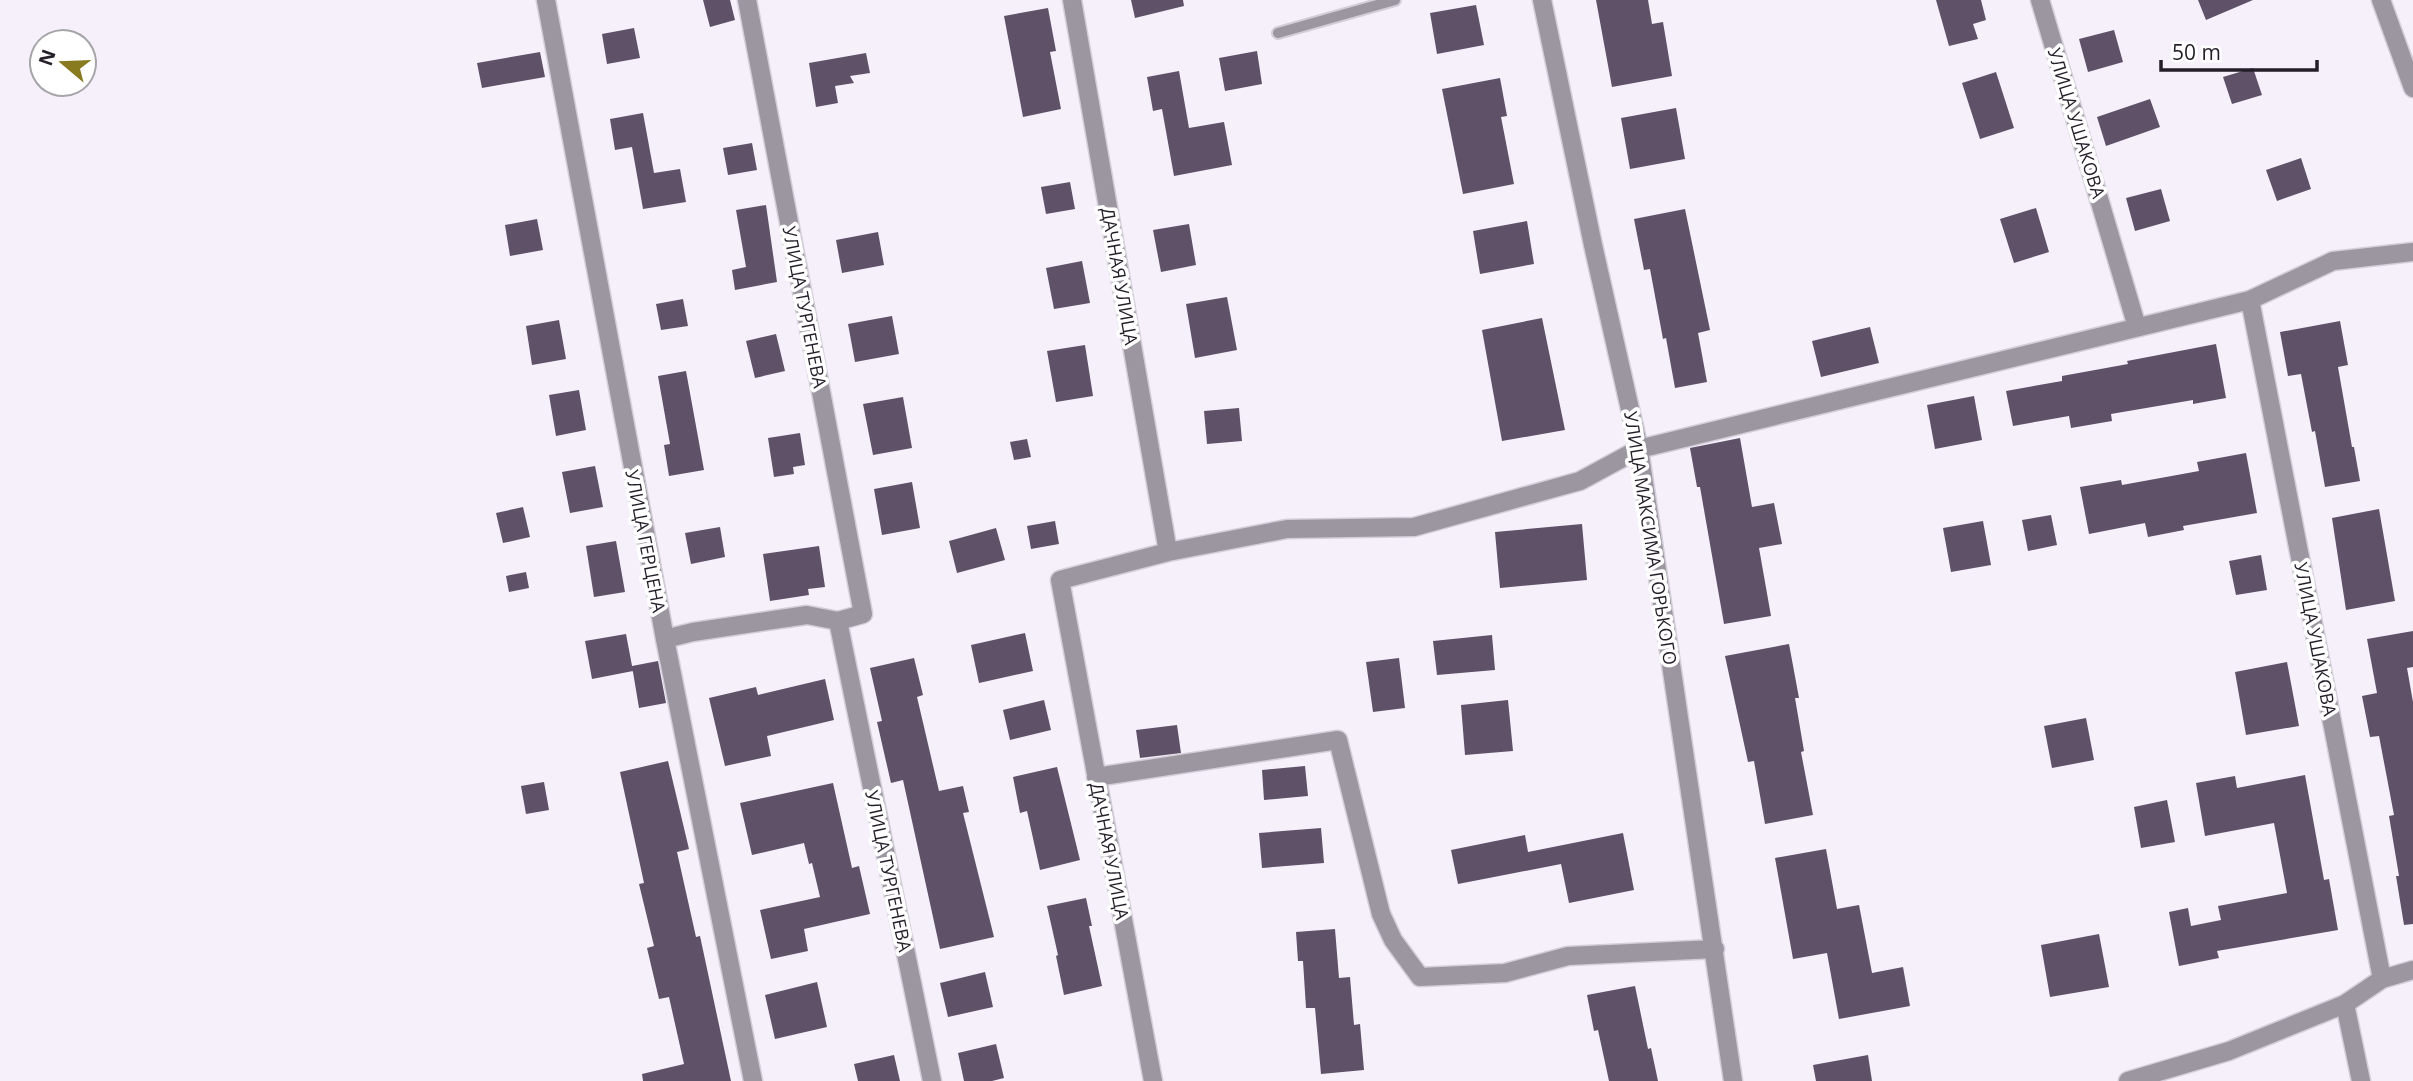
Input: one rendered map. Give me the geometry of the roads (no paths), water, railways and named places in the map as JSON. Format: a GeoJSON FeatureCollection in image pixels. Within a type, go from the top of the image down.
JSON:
{"type":"FeatureCollection","features":[{"type":"Feature","properties":{"kind":"street","name":"УЛИЦА ГЕРЦЕНА"},"geometry":{"type":"LineString","coordinates":[[546,0],[664,639],[753,1081]]}},
{"type":"Feature","properties":{"kind":"street","name":"УЛИЦА ТУРГЕНЕВА"},"geometry":{"type":"LineString","coordinates":[[747,0],[863,614],[838,621],[932,1081]]}},
{"type":"Feature","properties":{"kind":"street","name":"ДАЧНАЯ УЛИЦА"},"geometry":{"type":"LineString","coordinates":[[1072,0],[1168,552],[1060,580],[1153,1081]]}},
{"type":"Feature","properties":{"kind":"street","name":"УЛИЦА МАКСИМА ГОРЬКОГО"},"geometry":{"type":"LineString","coordinates":[[1542,0],[1639,449],[1733,1081]]}},
{"type":"Feature","properties":{"kind":"street","name":"УЛИЦА УШАКОВА"},"geometry":{"type":"LineString","coordinates":[[2040,0],[2137,327]]}},
{"type":"Feature","properties":{"kind":"street"},"geometry":{"type":"LineString","coordinates":[[2381,0],[2413,88]]}},
{"type":"Feature","properties":{"kind":"street"},"geometry":{"type":"LineString","coordinates":[[1168,552],[1287,529],[1414,527],[1580,481],[1639,449],[2250,300],[2333,261],[2413,252]]}},
{"type":"Feature","properties":{"kind":"street","name":"УЛИЦА УШАКОВА"},"geometry":{"type":"LineString","coordinates":[[2250,300],[2382,979]]}},
{"type":"Feature","properties":{"kind":"street"},"geometry":{"type":"LineString","coordinates":[[664,639],[693,632],[807,615],[838,621]]}},
{"type":"Feature","properties":{"kind":"street"},"geometry":{"type":"LineString","coordinates":[[1096,777],[1338,740],[1381,914],[1393,940],[1420,976],[1505,973],[1568,956],[1715,949]]}},
{"type":"Feature","properties":{"kind":"street"},"geometry":{"type":"LineString","coordinates":[[2128,1081],[2229,1051],[2345,1004],[2382,979],[2413,970]]}},
{"type":"Feature","properties":{"kind":"street"},"geometry":{"type":"LineString","coordinates":[[2345,1004],[2361,1081]]}},
{"type":"Feature","properties":{"kind":"lane"},"geometry":{"type":"LineString","coordinates":[[1278,33],[1395,0]]}}]}
